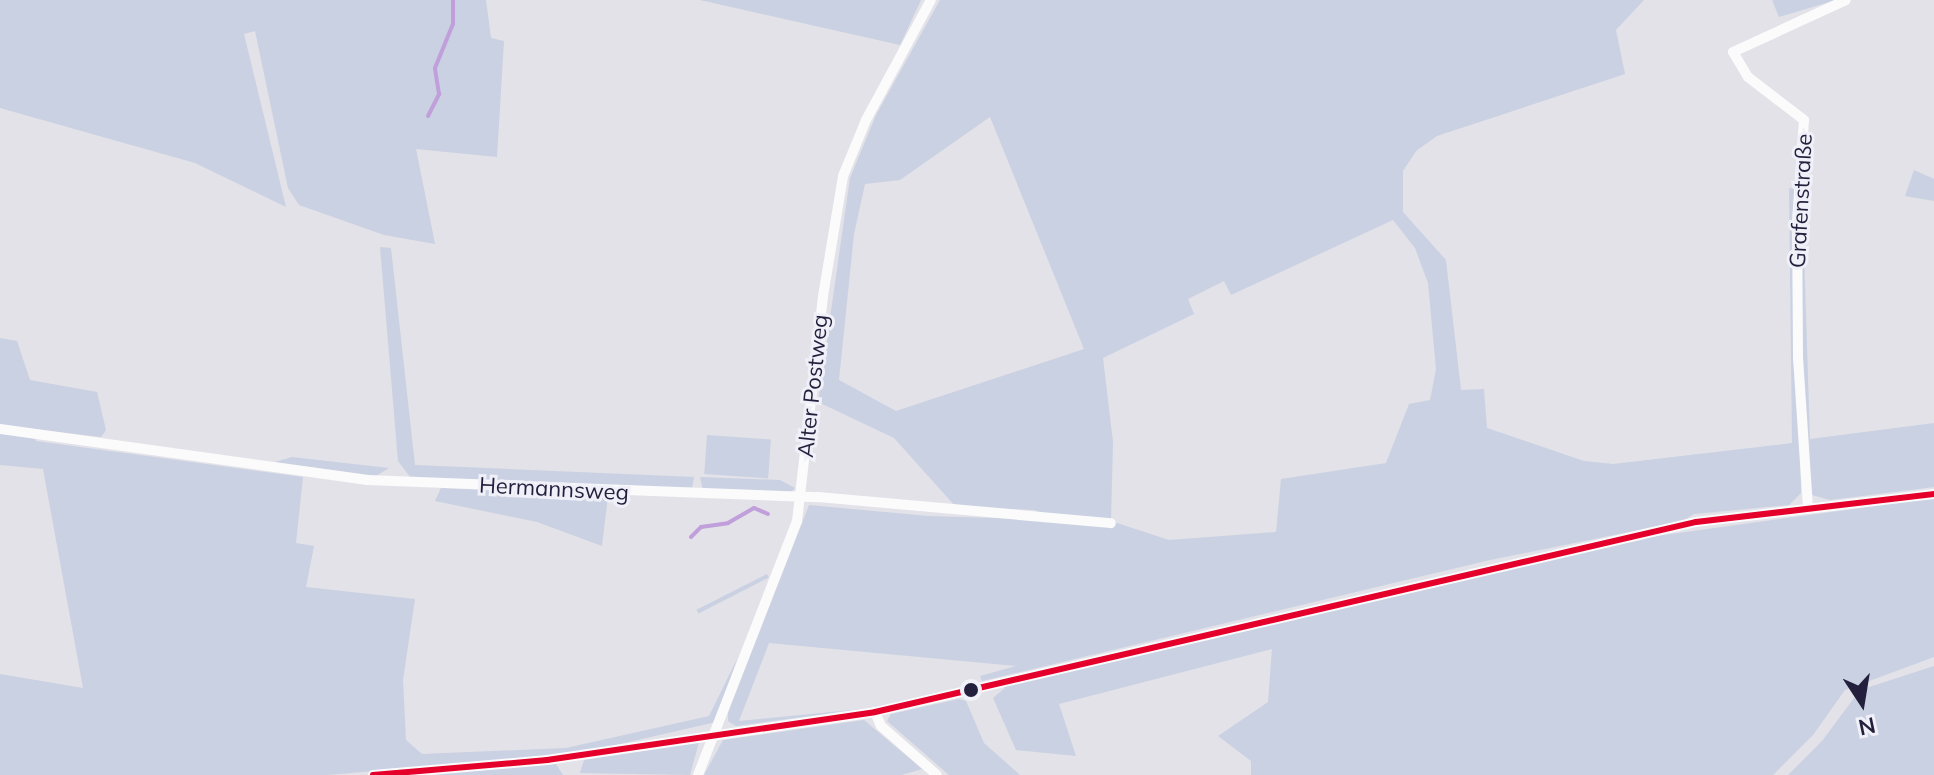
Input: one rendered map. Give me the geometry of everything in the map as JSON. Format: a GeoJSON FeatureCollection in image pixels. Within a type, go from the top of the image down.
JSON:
{"type":"FeatureCollection","features":[{"type":"Feature","properties":{"kind":"street","name":"Alter Postweg"},"geometry":{"type":"LineString","coordinates":[[698,775],[797,521],[823,296],[843,176],[866,120],[931,0]]}},
{"type":"Feature","properties":{"kind":"street","name":"Grafenstraße"},"geometry":{"type":"LineString","coordinates":[[1808,508],[1798,341],[1797,222],[1804,120],[1748,77],[1733,52],[1846,0]]}},
{"type":"Feature","properties":{"kind":"street","name":"Hermannsweg"},"geometry":{"type":"LineString","coordinates":[[0,429],[367,480],[800,498],[1111,523]]}},
{"type":"Feature","properties":{"kind":"street"},"geometry":{"type":"LineString","coordinates":[[373,775],[547,760],[875,712],[1696,522],[1934,494]]}},
{"type":"Feature","properties":{"kind":"street"},"geometry":{"type":"LineString","coordinates":[[875,712],[881,726],[937,775]]}},
{"type":"Feature","properties":{"kind":"shaded area"},"geometry":{"type":"Polygon","coordinates":[[[0,0],[486,0],[491,38],[504,41],[497,157],[416,149],[435,244],[384,235],[299,205],[288,188],[255,31],[244,34],[286,207],[195,163],[0,108],[0,0]]]}},
{"type":"Feature","properties":{"kind":"shaded area"},"geometry":{"type":"Polygon","coordinates":[[[700,0],[921,0],[900,45],[700,0]]]}},
{"type":"Feature","properties":{"kind":"shaded area"},"geometry":{"type":"Polygon","coordinates":[[[940,0],[1644,0],[1616,30],[1625,74],[1437,136],[1416,151],[1403,171],[1403,212],[1446,260],[1461,390],[1484,389],[1487,428],[1584,461],[1613,464],[1792,443],[1789,188],[1795,189],[1801,493],[1789,505],[1694,514],[1683,521],[1490,560],[982,681],[980,676],[1016,666],[769,643],[739,721],[862,709],[736,726],[728,721],[728,713],[809,505],[928,516],[1061,520],[1034,510],[955,506],[894,438],[818,402],[850,178],[876,115],[940,0]],[[990,117],[900,180],[865,184],[854,234],[839,380],[896,411],[1084,349],[990,117]],[[1393,220],[1231,295],[1224,281],[1188,299],[1194,314],[1103,358],[1113,442],[1111,521],[1169,540],[1276,532],[1281,479],[1386,463],[1409,404],[1430,400],[1436,369],[1428,283],[1415,248],[1393,220]]]}},
{"type":"Feature","properties":{"kind":"shaded area"},"geometry":{"type":"Polygon","coordinates":[[[1772,0],[1836,0],[1779,17],[1772,0]]]}},
{"type":"Feature","properties":{"kind":"shaded area"},"geometry":{"type":"Polygon","coordinates":[[[1914,170],[1934,179],[1934,201],[1905,196],[1914,170]]]}},
{"type":"Feature","properties":{"kind":"shaded area"},"geometry":{"type":"Polygon","coordinates":[[[1802,190],[1810,439],[1934,423],[1934,487],[1830,500],[1812,495],[1800,366],[1802,190]]]}},
{"type":"Feature","properties":{"kind":"shaded area"},"geometry":{"type":"Polygon","coordinates":[[[380,247],[391,248],[415,465],[694,477],[692,488],[411,478],[398,461],[380,247]]]}},
{"type":"Feature","properties":{"kind":"shaded area"},"geometry":{"type":"Polygon","coordinates":[[[0,338],[17,341],[30,380],[97,392],[106,430],[101,437],[33,429],[36,441],[303,477],[296,543],[314,546],[306,587],[415,599],[403,680],[406,740],[422,754],[566,748],[709,716],[737,659],[716,722],[581,753],[328,775],[0,775],[0,674],[83,688],[43,469],[0,465],[0,338]]]}},
{"type":"Feature","properties":{"kind":"shaded area"},"geometry":{"type":"Polygon","coordinates":[[[707,435],[771,439],[768,478],[704,474],[707,435]]]}},
{"type":"Feature","properties":{"kind":"shaded area"},"geometry":{"type":"Polygon","coordinates":[[[292,457],[389,468],[376,476],[275,462],[292,457]]]}},
{"type":"Feature","properties":{"kind":"shaded area"},"geometry":{"type":"Polygon","coordinates":[[[700,477],[780,480],[795,488],[791,492],[703,490],[700,477]]]}},
{"type":"Feature","properties":{"kind":"shaded area"},"geometry":{"type":"Polygon","coordinates":[[[441,488],[608,496],[602,546],[537,522],[435,501],[441,488]]]}},
{"type":"Feature","properties":{"kind":"shaded area"},"geometry":{"type":"Polygon","coordinates":[[[1934,498],[1934,657],[1845,690],[1813,735],[1773,775],[1251,775],[1251,761],[1218,736],[1268,702],[1272,649],[1059,704],[1076,756],[1016,750],[993,698],[1005,688],[1002,685],[1642,538],[1934,498]]]}},
{"type":"Feature","properties":{"kind":"shaded area"},"geometry":{"type":"Polygon","coordinates":[[[767,574],[769,578],[698,613],[697,610],[767,574]]]}},
{"type":"Feature","properties":{"kind":"shaded area"},"geometry":{"type":"Polygon","coordinates":[[[1934,666],[1934,775],[1788,775],[1822,741],[1860,690],[1934,666]]]}},
{"type":"Feature","properties":{"kind":"shaded area"},"geometry":{"type":"Polygon","coordinates":[[[959,699],[966,701],[984,743],[1020,775],[949,775],[887,721],[891,714],[959,699]]]}},
{"type":"Feature","properties":{"kind":"shaded area"},"geometry":{"type":"Polygon","coordinates":[[[864,720],[922,769],[902,775],[704,775],[723,740],[864,720]]]}},
{"type":"Feature","properties":{"kind":"shaded area"},"geometry":{"type":"Polygon","coordinates":[[[699,742],[690,775],[580,773],[584,760],[699,742]]]}},
{"type":"Feature","properties":{"kind":"shaded area"},"geometry":{"type":"Polygon","coordinates":[[[556,764],[563,775],[436,775],[437,773],[556,764]]]}},
{"type":"Feature","properties":{"kind":"waterway"},"geometry":{"type":"LineString","coordinates":[[428,116],[439,94],[435,68],[453,24],[453,0]]}},
{"type":"Feature","properties":{"kind":"waterway"},"geometry":{"type":"LineString","coordinates":[[691,537],[701,527],[728,523],[754,508],[768,514]]}},
{"type":"Feature","properties":{"kind":"transit line"},"geometry":{"type":"LineString","coordinates":[[373,775],[547,760],[875,712],[1696,522],[1934,494]]}}]}
